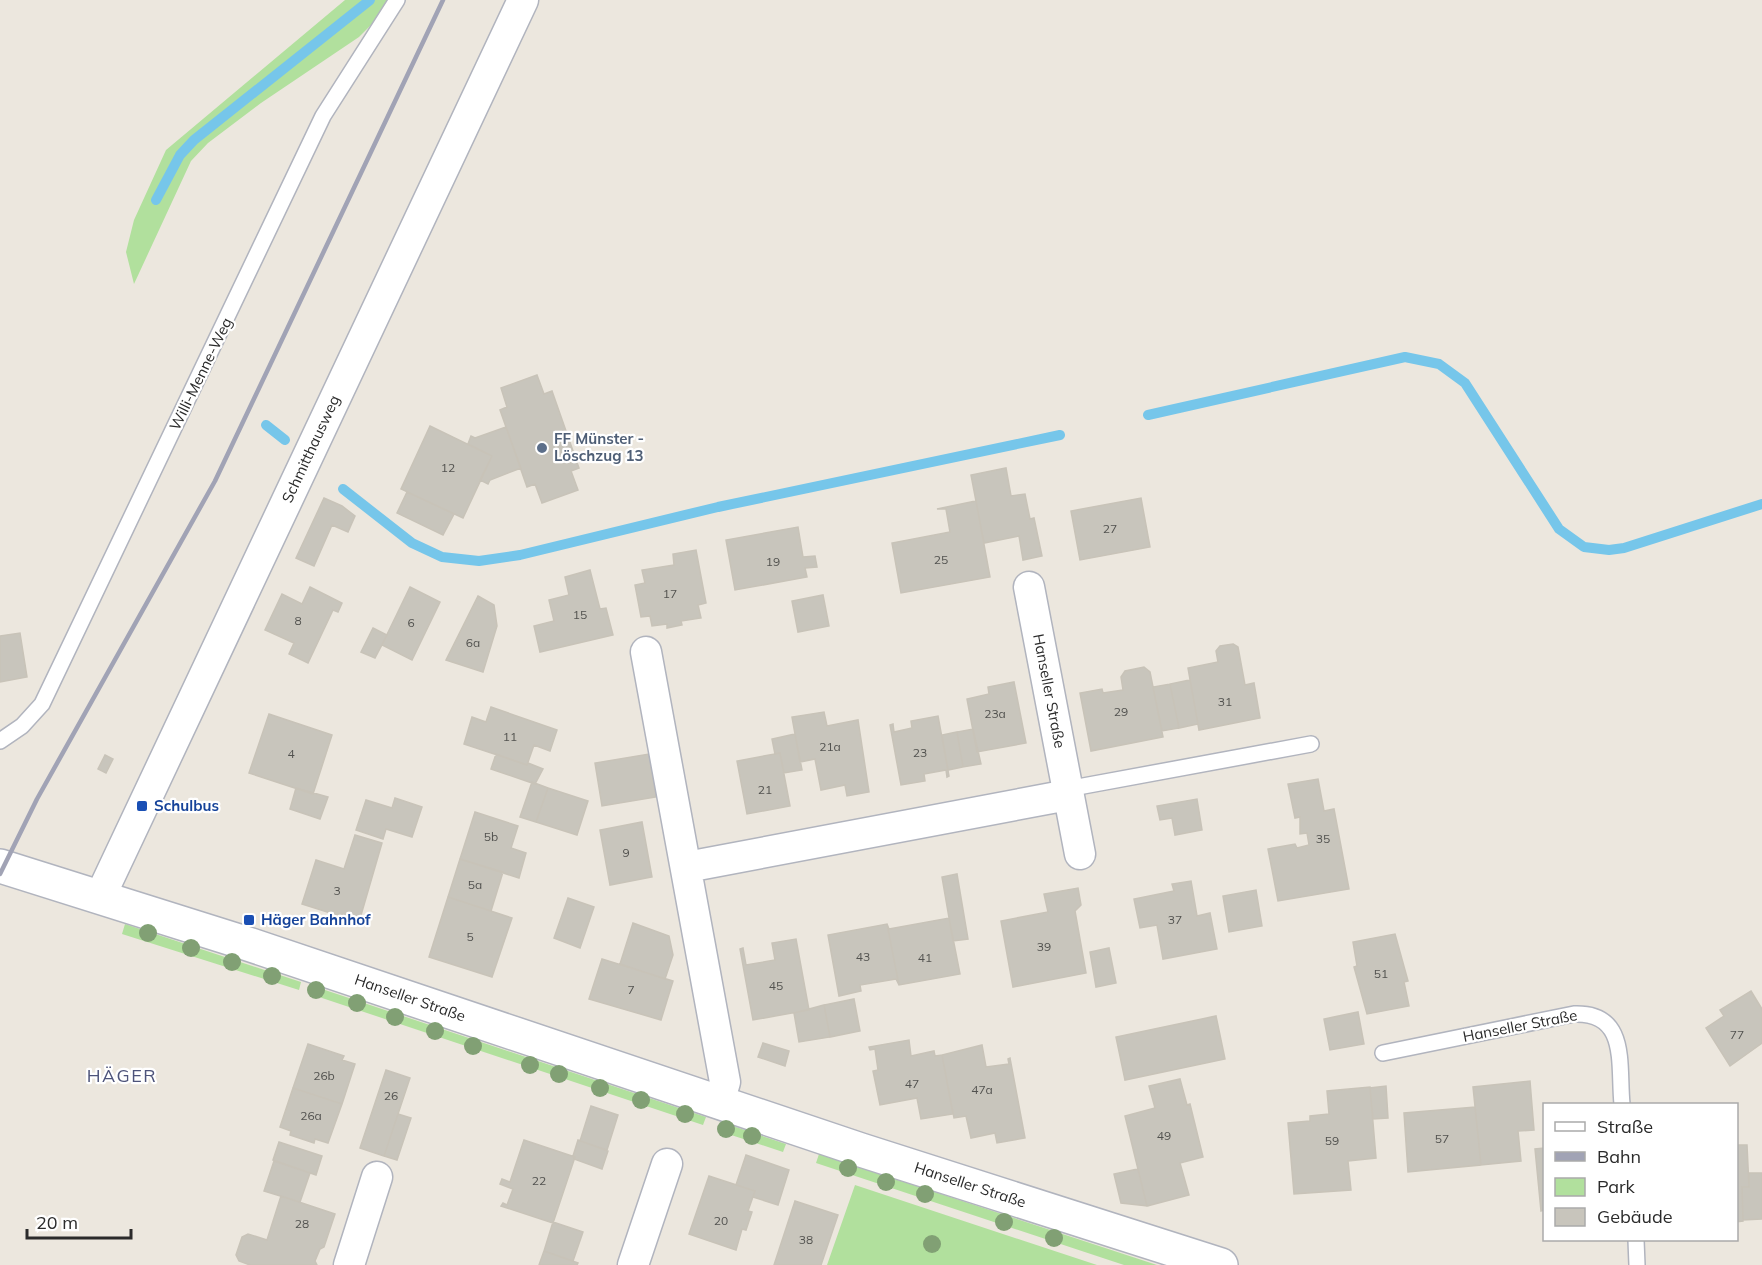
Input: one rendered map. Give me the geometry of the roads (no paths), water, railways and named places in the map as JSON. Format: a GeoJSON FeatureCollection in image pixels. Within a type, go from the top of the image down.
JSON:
{"type":"FeatureCollection","features":[{"type":"Feature","properties":{"kind":"main road","name":"Hanseller Straße"},"geometry":{"type":"LineString","coordinates":[[0,866],[245,943],[719,1103],[1221,1265]]}},
{"type":"Feature","properties":{"kind":"street","name":"Schmitthausweg"},"geometry":{"type":"LineString","coordinates":[[99,897],[523,0]]}},
{"type":"Feature","properties":{"kind":"street","name":"Hanseller Straße"},"geometry":{"type":"LineString","coordinates":[[1029,587],[1080,854]]}},
{"type":"Feature","properties":{"kind":"street"},"geometry":{"type":"LineString","coordinates":[[646,652],[725,1082],[719,1103]]}},
{"type":"Feature","properties":{"kind":"street"},"geometry":{"type":"LineString","coordinates":[[687,867],[1068,792]]}},
{"type":"Feature","properties":{"kind":"street"},"geometry":{"type":"LineString","coordinates":[[633,1265],[667,1164]]}},
{"type":"Feature","properties":{"kind":"street"},"geometry":{"type":"LineString","coordinates":[[349,1265],[377,1177]]}},
{"type":"Feature","properties":{"kind":"lane","name":"Willi-Menne-Weg"},"geometry":{"type":"LineString","coordinates":[[0,741],[22,726],[42,704],[323,116],[397,0]]}},
{"type":"Feature","properties":{"kind":"lane"},"geometry":{"type":"LineString","coordinates":[[1068,792],[1311,744]]}},
{"type":"Feature","properties":{"kind":"lane","name":"Hanseller Straße"},"geometry":{"type":"LineString","coordinates":[[1383,1053],[1574,1014],[1589,1013],[1604,1019],[1616,1039],[1622,1103]]}},
{"type":"Feature","properties":{"kind":"lane"},"geometry":{"type":"LineString","coordinates":[[1636,1241],[1637,1265]]}},
{"type":"Feature","properties":{"kind":"waterway"},"geometry":{"type":"LineString","coordinates":[[156,200],[180,155],[194,140],[370,0]]}},
{"type":"Feature","properties":{"kind":"waterway"},"geometry":{"type":"LineString","coordinates":[[1148,415],[1405,357],[1439,364],[1465,383],[1559,529],[1584,547],[1609,550],[1624,548],[1762,504]]}},
{"type":"Feature","properties":{"kind":"waterway"},"geometry":{"type":"LineString","coordinates":[[266,425],[285,440]]}},
{"type":"Feature","properties":{"kind":"waterway"},"geometry":{"type":"LineString","coordinates":[[343,489],[412,543],[442,557],[479,561],[520,555],[718,507],[1060,435]]}},
{"type":"Feature","properties":{"kind":"railway"},"geometry":{"type":"LineString","coordinates":[[0,874],[37,799],[215,481],[443,0]]}},
{"type":"Feature","properties":{"kind":"place","name":"FF Münster - Löschzug 13"},"geometry":{"type":"Point","coordinates":[542,448]}},
{"type":"Feature","properties":{"kind":"place","name":"Schulbus"},"geometry":{"type":"Point","coordinates":[142,806]}},
{"type":"Feature","properties":{"kind":"place","name":"Häger Bahnhof"},"geometry":{"type":"Point","coordinates":[249,920]}},
{"type":"Feature","properties":{"kind":"district","name":"HÄGER"},"geometry":{"type":"Point","coordinates":[122,1076]}}]}
